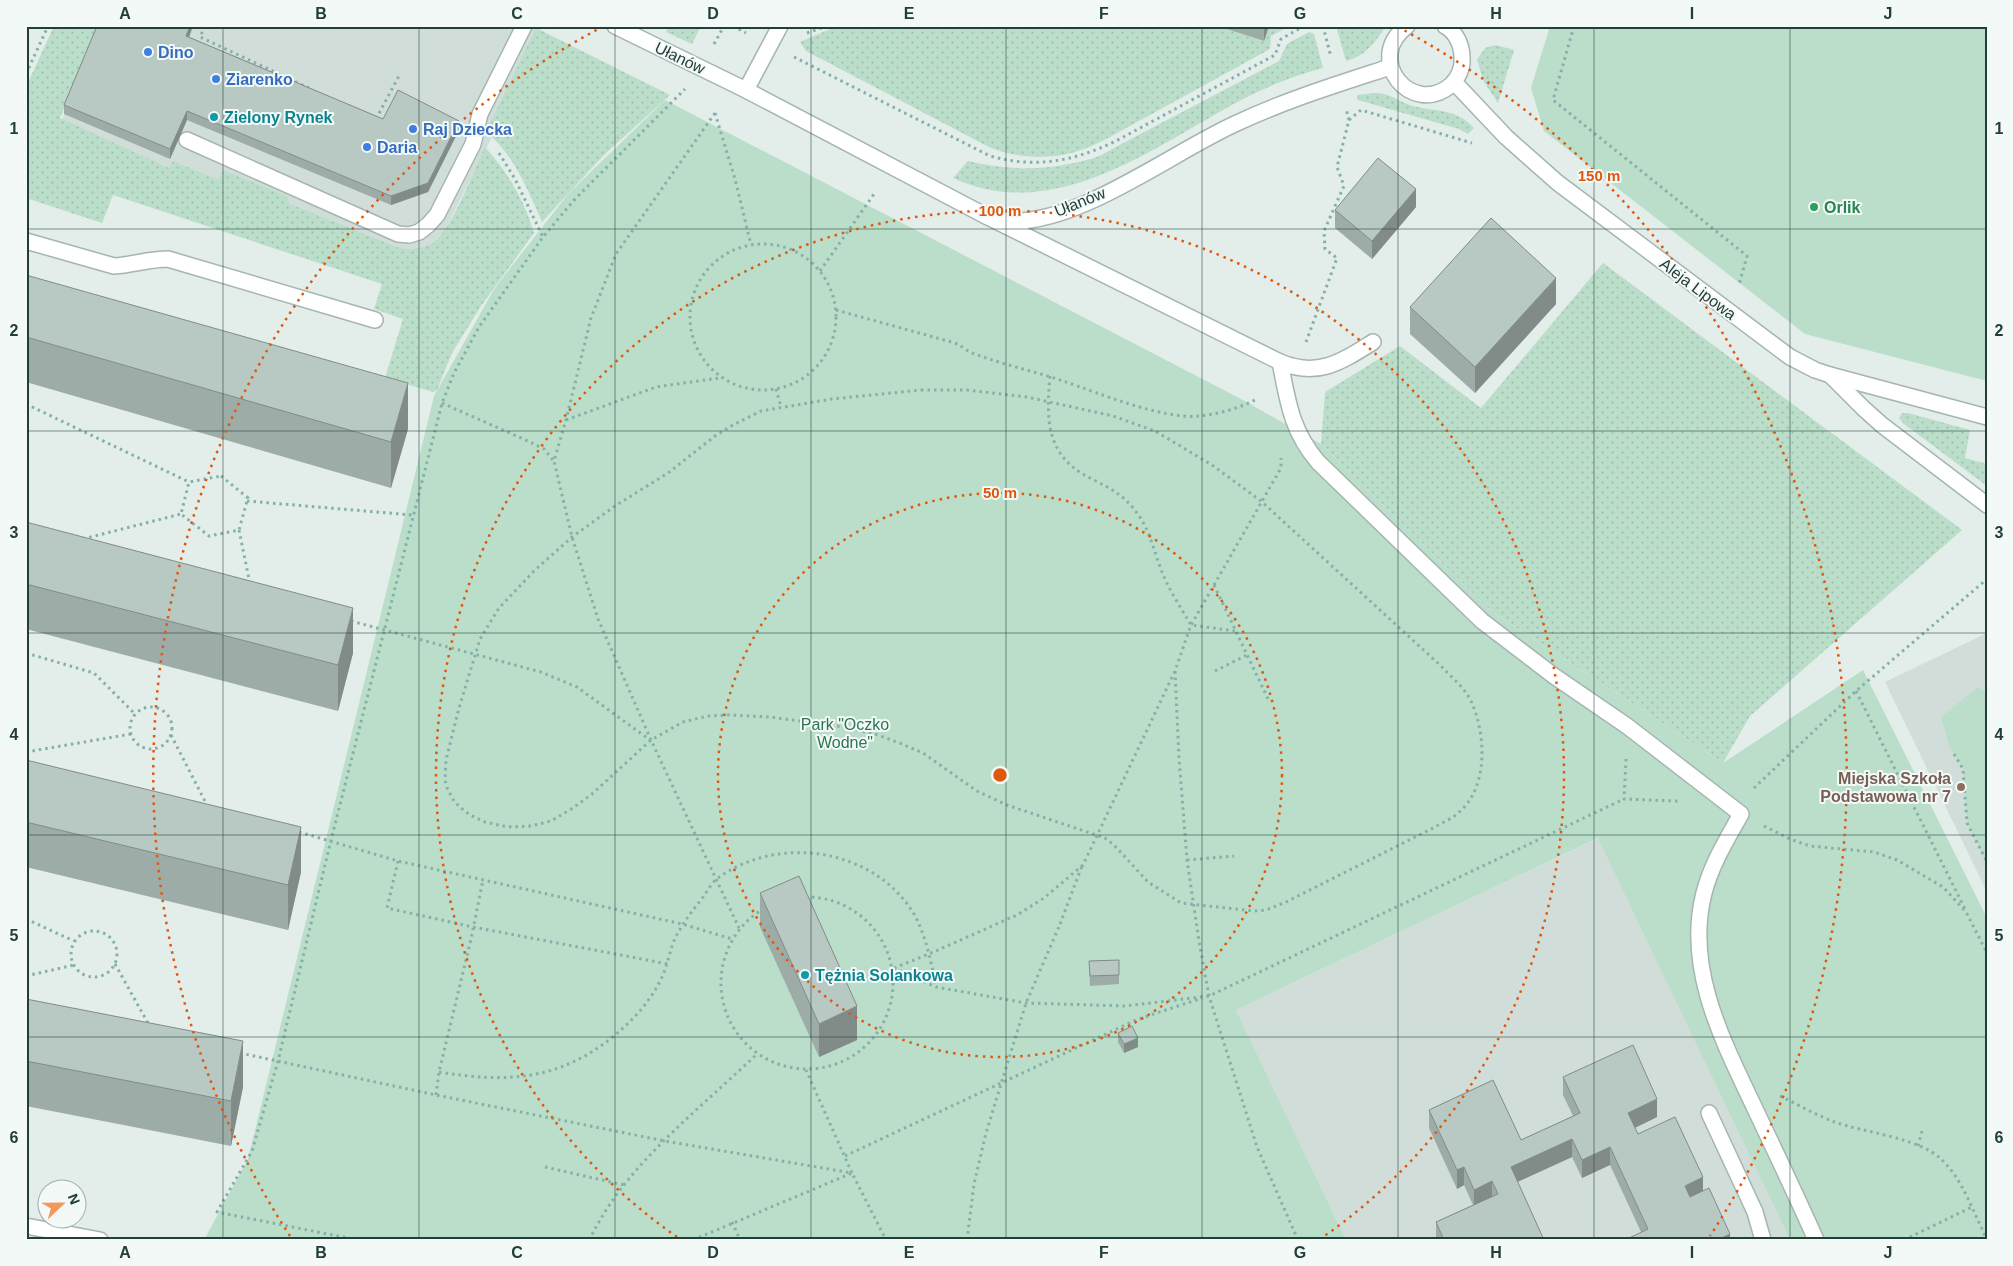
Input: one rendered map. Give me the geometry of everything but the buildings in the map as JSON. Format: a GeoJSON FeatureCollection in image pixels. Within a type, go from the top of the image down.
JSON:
{"type":"FeatureCollection","features":[{"type":"Feature","properties":{"kind":"street"},"geometry":{"type":"LineString","coordinates":[[187,140],[398,234],[409,235],[428,226],[437,215],[473,144],[480,114],[524,26]]}},
{"type":"Feature","properties":{"kind":"street","name":"Ułanów"},"geometry":{"type":"LineString","coordinates":[[615,26],[746,90],[986,216],[1002,220],[1023,221],[1062,212],[1116,187],[1239,122],[1293,100],[1390,67]]}},
{"type":"Feature","properties":{"kind":"street"},"geometry":{"type":"LineString","coordinates":[[746,90],[780,26]]}},
{"type":"Feature","properties":{"kind":"street"},"geometry":{"type":"LineString","coordinates":[[1407,26],[1397,35],[1392,44],[1389,56],[1390,67],[1402,86],[1412,92],[1423,95],[1445,90],[1454,82],[1460,72],[1463,60],[1462,48],[1448,27]]}},
{"type":"Feature","properties":{"kind":"street","name":"Aleja Lipowa"},"geometry":{"type":"LineString","coordinates":[[1454,82],[1539,167],[1601,217],[1790,357],[1815,370],[1830,375],[1987,416]]}},
{"type":"Feature","properties":{"kind":"street"},"geometry":{"type":"LineString","coordinates":[[986,216],[1280,362],[1301,368],[1324,368],[1336,364],[1372,342]]}},
{"type":"Feature","properties":{"kind":"street"},"geometry":{"type":"LineString","coordinates":[[26,241],[114,266],[128,266],[153,259],[168,259],[375,320]]}},
{"type":"Feature","properties":{"kind":"street"},"geometry":{"type":"LineString","coordinates":[[1280,362],[1289,408],[1300,437],[1305,447],[1318,462],[1482,620],[1554,676],[1627,726],[1737,811],[1712,869],[1704,893],[1700,926],[1702,972],[1713,1014],[1739,1075],[1816,1240]]}},
{"type":"Feature","properties":{"kind":"street"},"geometry":{"type":"LineString","coordinates":[[1830,375],[1862,408],[1882,425],[1987,505]]}},
{"type":"Feature","properties":{"kind":"street"},"geometry":{"type":"LineString","coordinates":[[1709,1114],[1755,1212],[1763,1240]]}},
{"type":"Feature","properties":{"kind":"street"},"geometry":{"type":"LineString","coordinates":[[26,1226],[100,1240]]}},
{"type":"Feature","properties":{"kind":"path"},"geometry":{"type":"LineString","coordinates":[[26,74],[48,26]]}},
{"type":"Feature","properties":{"kind":"path"},"geometry":{"type":"LineString","coordinates":[[205,26],[200,37],[315,90]]}},
{"type":"Feature","properties":{"kind":"path"},"geometry":{"type":"LineString","coordinates":[[733,26],[990,156],[1004,160],[1033,163],[1074,158],[1116,141],[1275,55],[1281,39],[1304,26]]}},
{"type":"Feature","properties":{"kind":"path"},"geometry":{"type":"LineString","coordinates":[[1280,362],[1304,347],[1337,258],[1325,249],[1324,230],[1344,186],[1337,167],[1349,120],[1323,26]]}},
{"type":"Feature","properties":{"kind":"path"},"geometry":{"type":"LineString","coordinates":[[1574,26],[1553,100],[1748,256],[1738,290]]}},
{"type":"Feature","properties":{"kind":"path"},"geometry":{"type":"LineString","coordinates":[[358,1240],[217,1212],[252,1151],[278,1061],[412,515],[442,403],[454,373],[479,326],[542,237],[574,198],[683,92],[701,68]]}},
{"type":"Feature","properties":{"kind":"path"},"geometry":{"type":"LineString","coordinates":[[368,115],[377,119],[400,74]]}},
{"type":"Feature","properties":{"kind":"path"},"geometry":{"type":"LineString","coordinates":[[1349,120],[1361,110],[1474,143],[1491,121]]}},
{"type":"Feature","properties":{"kind":"path"},"geometry":{"type":"LineString","coordinates":[[554,461],[591,318],[616,254],[715,113],[735,179],[751,245]]}},
{"type":"Feature","properties":{"kind":"path"},"geometry":{"type":"LineString","coordinates":[[477,129],[499,153],[515,179],[542,237]]}},
{"type":"Feature","properties":{"kind":"path"},"geometry":{"type":"LineString","coordinates":[[820,271],[874,194]]}},
{"type":"Feature","properties":{"kind":"path"},"geometry":{"type":"LineString","coordinates":[[566,420],[656,387],[720,378],[754,389],[776,389],[796,382],[814,370],[827,352],[834,332],[836,310],[833,296],[820,271],[801,254],[778,245],[751,245],[730,251],[711,265],[697,284],[690,306],[691,330],[699,352],[720,378]]}},
{"type":"Feature","properties":{"kind":"path"},"geometry":{"type":"LineString","coordinates":[[836,310],[955,343],[972,353],[1004,364],[1050,376],[1129,403],[1177,415],[1200,416],[1232,409],[1255,400]]}},
{"type":"Feature","properties":{"kind":"path"},"geometry":{"type":"LineString","coordinates":[[1050,376],[1048,420],[1053,442],[1062,456],[1075,469],[1106,485],[1129,502],[1143,521],[1163,573],[1190,626]]}},
{"type":"Feature","properties":{"kind":"path"},"geometry":{"type":"LineString","coordinates":[[776,389],[781,407]]}},
{"type":"Feature","properties":{"kind":"path"},"geometry":{"type":"LineString","coordinates":[[922,390],[966,390],[1048,401],[1113,416],[1155,431],[1212,465],[1261,501],[1459,684],[1470,699],[1478,718],[1482,747],[1478,780],[1471,799],[1459,813],[1435,827],[1286,902],[1266,910],[1254,911],[1193,906],[1181,903],[1155,888],[1141,876],[1114,845],[1097,834],[1044,819],[1007,805],[977,791],[923,754],[875,734],[844,727],[770,717],[708,716],[682,722],[651,740],[592,794],[551,822],[531,826],[508,826],[484,822],[470,815],[454,801],[447,788],[445,780],[446,760],[480,639],[495,612],[534,571],[572,537],[615,506],[668,473],[733,425],[762,411],[781,407],[832,399],[922,390]]}},
{"type":"Feature","properties":{"kind":"path"},"geometry":{"type":"LineString","coordinates":[[442,403],[544,449],[554,461],[572,537],[598,619],[651,740],[739,928]]}},
{"type":"Feature","properties":{"kind":"path"},"geometry":{"type":"LineString","coordinates":[[26,404],[189,482],[221,476],[248,498],[239,530],[251,586]]}},
{"type":"Feature","properties":{"kind":"path"},"geometry":{"type":"LineString","coordinates":[[967,1240],[974,1184],[986,1133],[1001,1083],[1026,1003],[1053,943],[1083,864],[1175,671],[1190,626],[1281,468],[1281,448],[1300,437]]}},
{"type":"Feature","properties":{"kind":"path"},"geometry":{"type":"LineString","coordinates":[[181,514],[189,482]]}},
{"type":"Feature","properties":{"kind":"path"},"geometry":{"type":"LineString","coordinates":[[247,501],[412,515]]}},
{"type":"Feature","properties":{"kind":"path"},"geometry":{"type":"LineString","coordinates":[[181,514],[209,536],[239,530]]}},
{"type":"Feature","properties":{"kind":"path"},"geometry":{"type":"LineString","coordinates":[[78,540],[181,514]]}},
{"type":"Feature","properties":{"kind":"path"},"geometry":{"type":"LineString","coordinates":[[1966,912],[1943,887],[1897,860],[1874,852],[1810,846],[1790,839],[1737,811],[1856,691],[1987,579]]}},
{"type":"Feature","properties":{"kind":"path"},"geometry":{"type":"LineString","coordinates":[[1214,585],[1269,701]]}},
{"type":"Feature","properties":{"kind":"path"},"geometry":{"type":"LineString","coordinates":[[346,620],[541,672],[577,687],[651,740]]}},
{"type":"Feature","properties":{"kind":"path"},"geometry":{"type":"LineString","coordinates":[[1190,626],[1235,632]]}},
{"type":"Feature","properties":{"kind":"path"},"geometry":{"type":"LineString","coordinates":[[26,653],[94,673],[135,714]]}},
{"type":"Feature","properties":{"kind":"path"},"geometry":{"type":"LineString","coordinates":[[1215,671],[1247,655]]}},
{"type":"Feature","properties":{"kind":"path"},"geometry":{"type":"LineString","coordinates":[[1175,671],[1179,758],[1187,860],[1193,906],[1210,996],[1256,1147],[1298,1240]]}},
{"type":"Feature","properties":{"kind":"path"},"geometry":{"type":"LineString","coordinates":[[1856,691],[1987,953]]}},
{"type":"Feature","properties":{"kind":"path"},"geometry":{"type":"LineString","coordinates":[[146,707],[159,709],[165,713],[172,725],[170,735],[164,744],[152,749],[138,745],[131,734],[131,720],[135,714],[146,707]]}},
{"type":"Feature","properties":{"kind":"path"},"geometry":{"type":"LineString","coordinates":[[1624,799],[1627,726]]}},
{"type":"Feature","properties":{"kind":"path"},"geometry":{"type":"LineString","coordinates":[[26,752],[131,734]]}},
{"type":"Feature","properties":{"kind":"path"},"geometry":{"type":"LineString","coordinates":[[170,735],[210,810],[200,808]]}},
{"type":"Feature","properties":{"kind":"path"},"geometry":{"type":"LineString","coordinates":[[1954,754],[1963,769],[1967,823],[1987,862]]}},
{"type":"Feature","properties":{"kind":"path"},"geometry":{"type":"LineString","coordinates":[[845,1156],[1136,1020],[1210,996],[1624,799],[1680,802]]}},
{"type":"Feature","properties":{"kind":"path"},"geometry":{"type":"LineString","coordinates":[[291,830],[331,840],[398,861],[682,924],[732,939]]}},
{"type":"Feature","properties":{"kind":"path"},"geometry":{"type":"LineString","coordinates":[[439,1072],[480,1078],[516,1078],[536,1075],[580,1060],[599,1048],[632,1020],[650,997],[668,964],[672,945],[682,924],[717,879],[744,864],[764,857],[787,853],[811,852],[836,856],[860,866],[882,880],[900,896],[914,915],[929,954],[936,987]]}},
{"type":"Feature","properties":{"kind":"path"},"geometry":{"type":"LineString","coordinates":[[1187,860],[1234,856]]}},
{"type":"Feature","properties":{"kind":"path"},"geometry":{"type":"LineString","coordinates":[[398,861],[387,908],[473,927],[668,964]]}},
{"type":"Feature","properties":{"kind":"path"},"geometry":{"type":"LineString","coordinates":[[894,968],[1017,915],[1044,898],[1083,864]]}},
{"type":"Feature","properties":{"kind":"path"},"geometry":{"type":"LineString","coordinates":[[436,1096],[439,1072],[483,880]]}},
{"type":"Feature","properties":{"kind":"path"},"geometry":{"type":"LineString","coordinates":[[799,896],[826,898],[852,908],[873,926],[887,950],[894,968],[894,987],[891,1005],[879,1031],[860,1053],[834,1066],[806,1070],[780,1066],[757,1054],[738,1037],[725,1014],[720,989],[722,963],[739,928],[749,918],[772,903],[799,896]]}},
{"type":"Feature","properties":{"kind":"path"},"geometry":{"type":"LineString","coordinates":[[26,919],[74,941]]}},
{"type":"Feature","properties":{"kind":"path"},"geometry":{"type":"LineString","coordinates":[[115,964],[105,974],[91,977],[78,971],[74,966],[71,953],[74,941],[87,932],[94,931],[109,936],[117,949],[115,964],[151,1029]]}},
{"type":"Feature","properties":{"kind":"path"},"geometry":{"type":"LineString","coordinates":[[26,976],[74,966]]}},
{"type":"Feature","properties":{"kind":"path"},"geometry":{"type":"LineString","coordinates":[[894,968],[936,987],[1026,1003],[1125,1006],[1210,996]]}},
{"type":"Feature","properties":{"kind":"path"},"geometry":{"type":"LineString","coordinates":[[239,1053],[436,1096],[666,1141],[852,1173]]}},
{"type":"Feature","properties":{"kind":"path"},"geometry":{"type":"LineString","coordinates":[[589,1240],[624,1185],[666,1141],[757,1054]]}},
{"type":"Feature","properties":{"kind":"path"},"geometry":{"type":"LineString","coordinates":[[806,1070],[852,1173],[886,1240]]}},
{"type":"Feature","properties":{"kind":"path"},"geometry":{"type":"LineString","coordinates":[[1739,1075],[1831,1121],[1918,1146],[1934,1153],[1942,1159],[1957,1179],[1987,1239]]}},
{"type":"Feature","properties":{"kind":"path"},"geometry":{"type":"LineString","coordinates":[[1918,1146],[1923,1127]]}},
{"type":"Feature","properties":{"kind":"path"},"geometry":{"type":"LineString","coordinates":[[545,1167],[624,1185]]}},
{"type":"Feature","properties":{"kind":"path"},"geometry":{"type":"LineString","coordinates":[[693,1240],[852,1173]]}},
{"type":"Feature","properties":{"kind":"path"},"geometry":{"type":"LineString","coordinates":[[1904,1240],[1972,1208]]}},
{"type":"Feature","properties":{"kind":"path"},"geometry":{"type":"LineString","coordinates":[[732,1222],[740,1240]]}},
{"type":"Feature","properties":{"kind":"shaded area"},"geometry":{"type":"Polygon","coordinates":[[[100,26],[532,26],[545,32],[424,271],[56,135],[100,26]]]}},
{"type":"Feature","properties":{"kind":"shaded area","name":"Miejska Szkoła Podstawowa nr 7"},"geometry":{"type":"Polygon","coordinates":[[[1987,633],[1987,892],[1885,682],[1987,633]]]}},
{"type":"Feature","properties":{"kind":"shaded area"},"geometry":{"type":"Polygon","coordinates":[[[1599,838],[1790,1240],[1346,1240],[1236,1010],[1599,838]]]}},
{"type":"Feature","properties":{"kind":"green space"},"geometry":{"type":"Polygon","coordinates":[[[54,26],[98,26],[60,118],[169,168],[173,161],[218,180],[223,170],[286,196],[290,204],[399,248],[425,247],[433,243],[440,236],[455,213],[485,147],[501,166],[514,187],[526,209],[534,233],[481,306],[452,353],[437,390],[433,392],[385,378],[403,319],[374,309],[382,284],[113,195],[102,223],[29,199],[29,188],[26,187],[26,87],[54,26]]]}},
{"type":"Feature","properties":{"kind":"green space"},"geometry":{"type":"Polygon","coordinates":[[[669,26],[701,26],[692,44],[666,32],[669,26]]]}},
{"type":"Feature","properties":{"kind":"green space"},"geometry":{"type":"Polygon","coordinates":[[[837,26],[1217,26],[1264,41],[1269,26],[1290,26],[1271,36],[1270,49],[1094,145],[1064,155],[1031,157],[1009,154],[989,147],[806,51],[800,42],[837,26]]]}},
{"type":"Feature","properties":{"kind":"green space"},"geometry":{"type":"Polygon","coordinates":[[[1336,26],[1386,26],[1365,52],[1346,61],[1336,26]]]}},
{"type":"Feature","properties":{"kind":"green space","name":"Orlik"},"geometry":{"type":"Polygon","coordinates":[[[1550,26],[1987,26],[1987,381],[1805,334],[1544,131],[1531,88],[1550,26]]]}},
{"type":"Feature","properties":{"kind":"green space"},"geometry":{"type":"Polygon","coordinates":[[[536,28],[670,95],[603,156],[542,222],[526,186],[512,162],[505,151],[486,132],[536,28]]]}},
{"type":"Feature","properties":{"kind":"green space"},"geometry":{"type":"Polygon","coordinates":[[[1309,32],[1314,34],[1323,68],[1254,93],[1177,137],[1105,173],[1068,186],[1030,192],[992,190],[953,178],[968,161],[993,166],[1043,168],[1097,157],[1279,61],[1287,44],[1309,32]]]}},
{"type":"Feature","properties":{"kind":"green space"},"geometry":{"type":"Polygon","coordinates":[[[1496,45],[1514,50],[1498,103],[1484,82],[1477,60],[1485,48],[1496,45]]]}},
{"type":"Feature","properties":{"kind":"green space"},"geometry":{"type":"Polygon","coordinates":[[[1386,94],[1413,106],[1453,114],[1474,128],[1468,134],[1459,129],[1358,100],[1357,95],[1386,94]]]}},
{"type":"Feature","properties":{"kind":"green space","name":"Park \"Oczko Wodne\""},"geometry":{"type":"Polygon","coordinates":[[[665,100],[1241,399],[1321,444],[1491,611],[1723,763],[1863,670],[1987,918],[1987,1240],[1790,1240],[1598,838],[1236,1010],[1346,1240],[204,1240],[248,1159],[434,396],[500,281],[569,193],[665,100]]]}},
{"type":"Feature","properties":{"kind":"green space"},"geometry":{"type":"Polygon","coordinates":[[[1603,263],[1962,530],[1750,716],[1723,763],[1491,611],[1321,444],[1325,392],[1400,346],[1481,408],[1603,263]]]}},
{"type":"Feature","properties":{"kind":"green space"},"geometry":{"type":"Polygon","coordinates":[[[1902,413],[1970,430],[1965,458],[1987,464],[1987,486],[1904,424],[1899,418],[1902,413]]]}},
{"type":"Feature","properties":{"kind":"green space"},"geometry":{"type":"Polygon","coordinates":[[[1978,687],[1987,693],[1987,863],[1967,823],[1963,769],[1950,748],[1941,717],[1978,687]]]}},
{"type":"Feature","properties":{"kind":"place","name":"Dino"},"geometry":{"type":"Point","coordinates":[148,52]}},
{"type":"Feature","properties":{"kind":"place","name":"Ziarenko"},"geometry":{"type":"Point","coordinates":[216,79]}},
{"type":"Feature","properties":{"kind":"place","name":"Zielony Rynek"},"geometry":{"type":"Point","coordinates":[214,117]}},
{"type":"Feature","properties":{"kind":"place","name":"Raj Dziecka"},"geometry":{"type":"Point","coordinates":[413,129]}},
{"type":"Feature","properties":{"kind":"place","name":"Daria"},"geometry":{"type":"Point","coordinates":[367,147]}},
{"type":"Feature","properties":{"kind":"place","name":"Orlik"},"geometry":{"type":"Point","coordinates":[1814,207]}},
{"type":"Feature","properties":{"kind":"place","name":"Miejska Szkoła Podstawowa nr 7"},"geometry":{"type":"Point","coordinates":[1961,787]}},
{"type":"Feature","properties":{"kind":"place","name":"Tężnia Solankowa"},"geometry":{"type":"Point","coordinates":[805,975]}}]}
